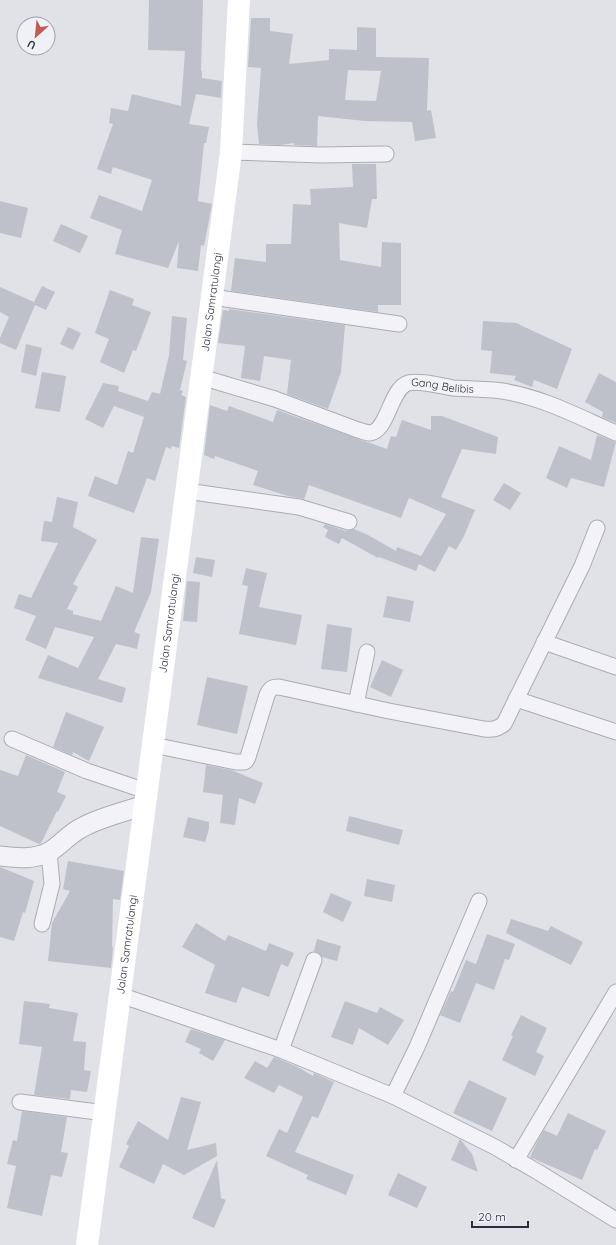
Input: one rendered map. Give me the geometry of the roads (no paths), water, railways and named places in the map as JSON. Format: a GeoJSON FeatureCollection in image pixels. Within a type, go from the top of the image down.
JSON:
{"type":"FeatureCollection","features":[{"type":"Feature","properties":{"kind":"main road","name":"Jalan Samratulangi"},"geometry":{"type":"LineString","coordinates":[[87,1245],[231,152],[239,0]]}},
{"type":"Feature","properties":{"kind":"street"},"geometry":{"type":"LineString","coordinates":[[231,152],[321,155],[386,154]]}},
{"type":"Feature","properties":{"kind":"street"},"geometry":{"type":"LineString","coordinates":[[212,297],[399,324]]}},
{"type":"Feature","properties":{"kind":"street","name":"Gang Belibis"},"geometry":{"type":"LineString","coordinates":[[201,378],[275,399],[358,430],[370,433],[377,430],[382,423],[399,390],[406,384],[415,382],[454,388],[502,391],[530,397],[550,404],[616,433]]}},
{"type":"Feature","properties":{"kind":"street"},"geometry":{"type":"LineString","coordinates":[[186,491],[299,507],[349,522]]}},
{"type":"Feature","properties":{"kind":"street"},"geometry":{"type":"LineString","coordinates":[[153,745],[236,762],[244,762],[248,756],[267,696],[270,689],[274,687],[389,712],[494,730],[504,724],[582,566],[597,528]]}},
{"type":"Feature","properties":{"kind":"street"},"geometry":{"type":"LineString","coordinates":[[544,642],[616,667]]}},
{"type":"Feature","properties":{"kind":"street"},"geometry":{"type":"LineString","coordinates":[[356,704],[367,652]]}},
{"type":"Feature","properties":{"kind":"street"},"geometry":{"type":"LineString","coordinates":[[516,699],[616,732]]}},
{"type":"Feature","properties":{"kind":"street"},"geometry":{"type":"LineString","coordinates":[[12,739],[146,798]]}},
{"type":"Feature","properties":{"kind":"street"},"geometry":{"type":"LineString","coordinates":[[0,856],[19,858],[37,856],[49,852],[79,829],[146,798]]}},
{"type":"Feature","properties":{"kind":"street"},"geometry":{"type":"LineString","coordinates":[[42,924],[52,884],[49,852]]}},
{"type":"Feature","properties":{"kind":"street"},"geometry":{"type":"LineString","coordinates":[[393,1096],[417,1047],[479,901]]}},
{"type":"Feature","properties":{"kind":"street"},"geometry":{"type":"LineString","coordinates":[[281,1050],[314,960]]}},
{"type":"Feature","properties":{"kind":"street"},"geometry":{"type":"LineString","coordinates":[[516,1160],[616,992]]}},
{"type":"Feature","properties":{"kind":"street"},"geometry":{"type":"LineString","coordinates":[[120,995],[281,1050],[393,1096],[495,1147],[616,1220]]}},
{"type":"Feature","properties":{"kind":"street"},"geometry":{"type":"LineString","coordinates":[[20,1102],[105,1113]]}}]}
